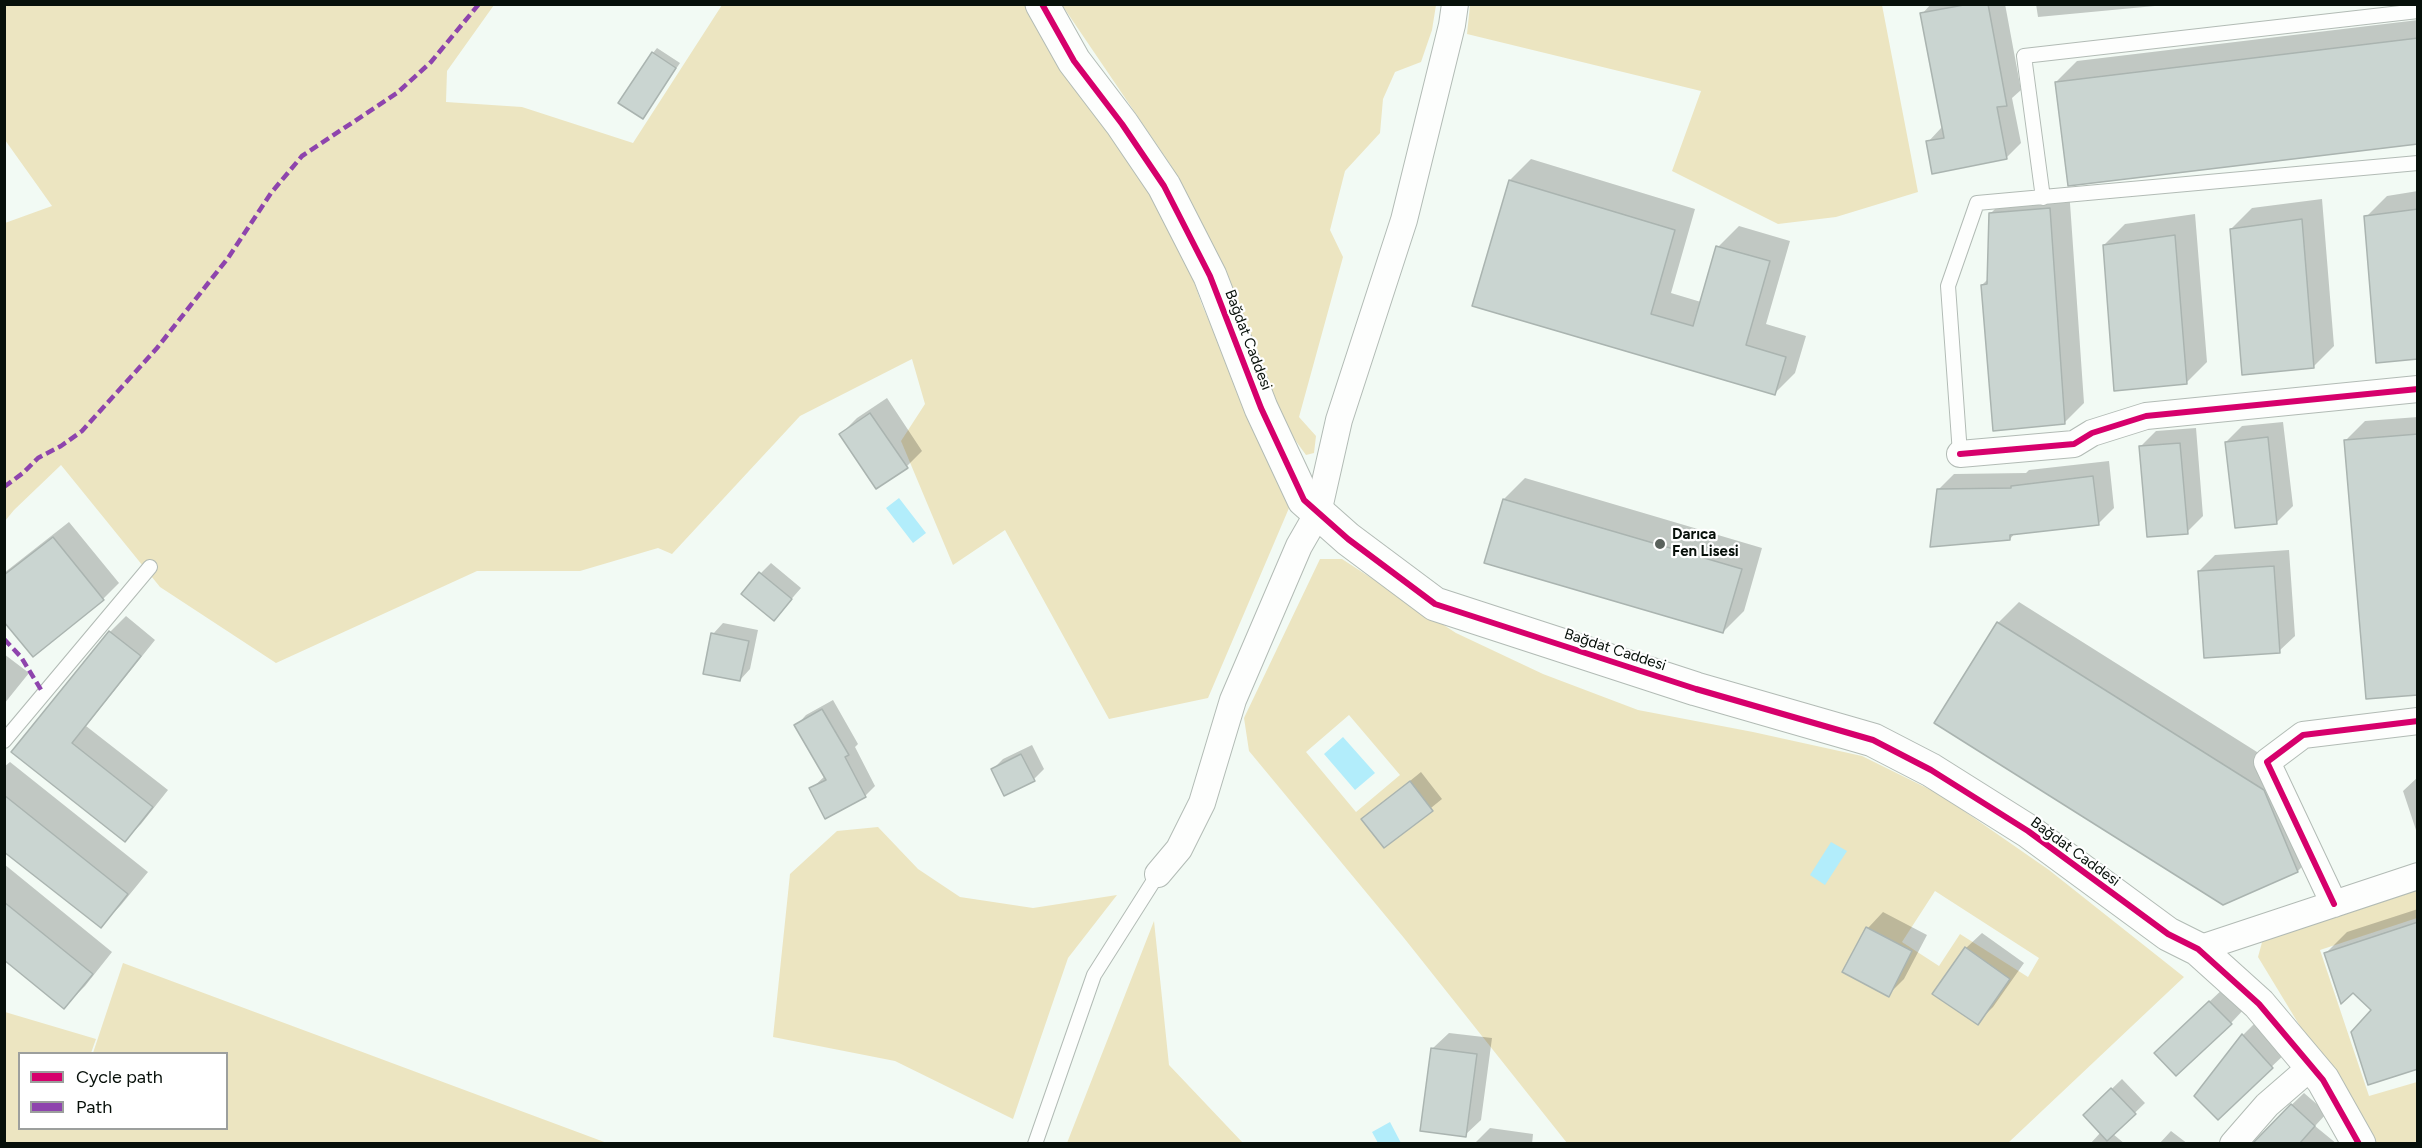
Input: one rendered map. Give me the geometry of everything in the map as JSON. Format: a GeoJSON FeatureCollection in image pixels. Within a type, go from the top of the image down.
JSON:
{"type":"FeatureCollection","features":[{"type":"Feature","properties":{"kind":"street","name":"Bağdat Caddesi"},"geometry":{"type":"LineString","coordinates":[[1042,4],[1074,61],[1122,124],[1164,186],[1210,276],[1270,429],[1304,500],[1348,539],[1435,604],[1696,689],[1873,740],[1931,770],[2028,831],[2168,934],[2198,949],[2259,1004],[2324,1080],[2359,1143]]}},
{"type":"Feature","properties":{"kind":"street"},"geometry":{"type":"LineString","coordinates":[[1158,874],[1179,849],[1202,803],[1233,700],[1299,546],[1318,513],[1339,420],[1404,220],[1452,25],[1455,4]]}},
{"type":"Feature","properties":{"kind":"street"},"geometry":{"type":"LineString","coordinates":[[1960,454],[2074,444],[2092,433],[2146,416],[2418,389]]}},
{"type":"Feature","properties":{"kind":"street"},"geometry":{"type":"LineString","coordinates":[[2334,904],[2267,762],[2303,735],[2418,721]]}},
{"type":"Feature","properties":{"kind":"street"},"geometry":{"type":"LineString","coordinates":[[2198,949],[2418,876]]}},
{"type":"Feature","properties":{"kind":"street"},"geometry":{"type":"LineString","coordinates":[[2233,1143],[2267,1105],[2312,1066]]}},
{"type":"Feature","properties":{"kind":"lane"},"geometry":{"type":"LineString","coordinates":[[2043,198],[2024,56],[2418,11]]}},
{"type":"Feature","properties":{"kind":"lane"},"geometry":{"type":"LineString","coordinates":[[1960,454],[1948,286],[1977,203],[2418,164]]}},
{"type":"Feature","properties":{"kind":"lane"},"geometry":{"type":"LineString","coordinates":[[4,741],[150,567]]}},
{"type":"Feature","properties":{"kind":"lane"},"geometry":{"type":"LineString","coordinates":[[1035,1143],[1094,975],[1158,874]]}},
{"type":"Feature","properties":{"kind":"shaded area"},"geometry":{"type":"Polygon","coordinates":[[[5,4],[494,5],[447,71],[446,102],[522,107],[633,143],[722,5],[1025,5],[1059,62],[1172,218],[1202,305],[1280,482],[1292,501],[1208,698],[1109,719],[1005,530],[953,565],[901,441],[925,404],[912,359],[800,416],[672,554],[658,548],[580,571],[477,571],[276,663],[160,587],[61,465],[5,521],[5,223],[52,206],[5,140],[5,4]]]}},
{"type":"Feature","properties":{"kind":"shaded area"},"geometry":{"type":"Polygon","coordinates":[[[1062,5],[1436,5],[1432,30],[1421,62],[1395,72],[1383,99],[1380,133],[1345,171],[1330,230],[1343,257],[1299,417],[1316,436],[1314,453],[1306,455],[1279,418],[1228,286],[1170,164],[1062,5]]]}},
{"type":"Feature","properties":{"kind":"shaded area"},"geometry":{"type":"Polygon","coordinates":[[[1470,5],[1882,5],[1918,192],[1836,217],[1778,224],[1672,171],[1701,91],[1467,34],[1470,5]]]}},
{"type":"Feature","properties":{"kind":"shaded area"},"geometry":{"type":"Polygon","coordinates":[[[1320,559],[1342,559],[1456,633],[1543,674],[1638,710],[1862,756],[1941,795],[2049,870],[2184,977],[2008,1143],[1567,1143],[1404,938],[1249,751],[1244,718],[1320,559]],[[1349,715],[1306,752],[1356,812],[1400,775],[1349,715]],[[1935,891],[1902,942],[1939,966],[1960,934],[2028,977],[2039,958],[1935,891]]]}},
{"type":"Feature","properties":{"kind":"shaded area"},"geometry":{"type":"Polygon","coordinates":[[[878,827],[918,869],[960,897],[1033,908],[1117,895],[1068,958],[1013,1119],[895,1061],[773,1037],[790,874],[837,831],[878,827]]]}},
{"type":"Feature","properties":{"kind":"shaded area"},"geometry":{"type":"Polygon","coordinates":[[[2417,884],[2417,918],[2320,950],[2369,1096],[2417,1082],[2417,1143],[2371,1143],[2258,957],[2264,935],[2417,884]]]}},
{"type":"Feature","properties":{"kind":"shaded area"},"geometry":{"type":"Polygon","coordinates":[[[1154,921],[1169,1065],[1243,1143],[1067,1143],[1154,921]]]}},
{"type":"Feature","properties":{"kind":"shaded area"},"geometry":{"type":"Polygon","coordinates":[[[123,963],[607,1143],[5,1143],[5,1012],[96,1039],[91,1052],[18,1052],[18,1130],[228,1130],[228,1052],[93,1052],[123,963]]]}},
{"type":"Feature","properties":{"kind":"water"},"geometry":{"type":"Polygon","coordinates":[[[899,498],[926,533],[913,543],[886,508],[899,498]]]}},
{"type":"Feature","properties":{"kind":"water"},"geometry":{"type":"Polygon","coordinates":[[[1343,737],[1375,773],[1355,790],[1324,754],[1343,737]]]}},
{"type":"Feature","properties":{"kind":"water"},"geometry":{"type":"Polygon","coordinates":[[[1831,842],[1847,851],[1825,885],[1810,875],[1831,842]]]}},
{"type":"Feature","properties":{"kind":"water"},"geometry":{"type":"Polygon","coordinates":[[[1390,1122],[1401,1143],[1378,1143],[1372,1132],[1390,1122]]]}},
{"type":"Feature","properties":{"kind":"building"},"geometry":{"type":"Polygon","coordinates":[[[1969,4],[1988,4],[2007,106],[1997,107],[2007,159],[1932,174],[1926,141],[1944,138],[1920,13],[1969,4]]]}},
{"type":"Feature","properties":{"kind":"building"},"geometry":{"type":"Polygon","coordinates":[[[2418,38],[2418,144],[2068,186],[2055,82],[2418,38]]]}},
{"type":"Feature","properties":{"kind":"building"},"geometry":{"type":"Polygon","coordinates":[[[652,52],[676,68],[643,119],[618,103],[652,52]]]}},
{"type":"Feature","properties":{"kind":"building"},"geometry":{"type":"Polygon","coordinates":[[[1509,180],[1675,230],[1651,314],[1693,326],[1716,246],[1770,261],[1746,345],[1786,357],[1775,395],[1472,306],[1509,180]]]}},
{"type":"Feature","properties":{"kind":"building"},"geometry":{"type":"Polygon","coordinates":[[[2050,208],[2065,424],[1993,431],[1981,285],[1987,284],[1989,213],[2050,208]]]}},
{"type":"Feature","properties":{"kind":"building"},"geometry":{"type":"Polygon","coordinates":[[[2418,209],[2418,359],[2376,363],[2364,216],[2418,209]]]}},
{"type":"Feature","properties":{"kind":"building"},"geometry":{"type":"Polygon","coordinates":[[[2302,219],[2314,368],[2242,375],[2230,229],[2302,219]]]}},
{"type":"Feature","properties":{"kind":"building"},"geometry":{"type":"Polygon","coordinates":[[[2175,235],[2187,384],[2114,391],[2103,245],[2175,235]]]}},
{"type":"Feature","properties":{"kind":"building"},"geometry":{"type":"Polygon","coordinates":[[[870,413],[908,468],[876,489],[839,434],[870,413]]]}},
{"type":"Feature","properties":{"kind":"building"},"geometry":{"type":"Polygon","coordinates":[[[2418,434],[2418,695],[2366,699],[2344,440],[2418,434]]]}},
{"type":"Feature","properties":{"kind":"building"},"geometry":{"type":"Polygon","coordinates":[[[2268,437],[2277,524],[2235,528],[2225,442],[2268,437]]]}},
{"type":"Feature","properties":{"kind":"building"},"geometry":{"type":"Polygon","coordinates":[[[2180,443],[2188,534],[2147,537],[2139,446],[2180,443]]]}},
{"type":"Feature","properties":{"kind":"building"},"geometry":{"type":"Polygon","coordinates":[[[2093,476],[2099,525],[2010,535],[2010,540],[1930,547],[1937,489],[2011,488],[2011,486],[2093,476]]]}},
{"type":"Feature","properties":{"kind":"building"},"geometry":{"type":"Polygon","coordinates":[[[1503,499],[1742,569],[1723,633],[1484,563],[1503,499]]]}},
{"type":"Feature","properties":{"kind":"building"},"geometry":{"type":"Polygon","coordinates":[[[53,537],[104,600],[33,657],[4,622],[4,575],[53,537]]]}},
{"type":"Feature","properties":{"kind":"building"},"geometry":{"type":"Polygon","coordinates":[[[2274,566],[2280,653],[2204,658],[2198,571],[2274,566]]]}},
{"type":"Feature","properties":{"kind":"building"},"geometry":{"type":"Polygon","coordinates":[[[759,572],[792,599],[774,621],[741,594],[759,572]]]}},
{"type":"Feature","properties":{"kind":"building"},"geometry":{"type":"Polygon","coordinates":[[[1997,622],[2264,790],[2298,872],[2223,905],[1934,723],[1997,622]]]}},
{"type":"Feature","properties":{"kind":"building"},"geometry":{"type":"Polygon","coordinates":[[[109,631],[141,656],[72,743],[153,807],[125,842],[11,752],[109,631]]]}},
{"type":"Feature","properties":{"kind":"building"},"geometry":{"type":"Polygon","coordinates":[[[711,633],[749,641],[740,681],[703,674],[711,633]]]}},
{"type":"Feature","properties":{"kind":"building"},"geometry":{"type":"Polygon","coordinates":[[[822,709],[849,755],[845,757],[866,797],[825,819],[809,788],[826,780],[794,725],[822,709]]]}},
{"type":"Feature","properties":{"kind":"building"},"geometry":{"type":"Polygon","coordinates":[[[1021,754],[1035,781],[1004,796],[991,769],[1021,754]]]}},
{"type":"Feature","properties":{"kind":"building"},"geometry":{"type":"Polygon","coordinates":[[[1410,781],[1433,811],[1384,848],[1361,819],[1410,781]]]}},
{"type":"Feature","properties":{"kind":"building"},"geometry":{"type":"Polygon","coordinates":[[[4,795],[128,894],[101,928],[4,852],[4,795]]]}},
{"type":"Feature","properties":{"kind":"building"},"geometry":{"type":"Polygon","coordinates":[[[4,902],[93,974],[64,1009],[4,960],[4,902]]]}},
{"type":"Feature","properties":{"kind":"building"},"geometry":{"type":"Polygon","coordinates":[[[2418,922],[2418,1069],[2368,1085],[2351,1032],[2371,1010],[2353,993],[2341,1004],[2324,953],[2418,922]]]}},
{"type":"Feature","properties":{"kind":"building"},"geometry":{"type":"Polygon","coordinates":[[[1866,927],[1912,951],[1889,997],[1842,972],[1866,927]]]}},
{"type":"Feature","properties":{"kind":"building"},"geometry":{"type":"Polygon","coordinates":[[[1965,947],[2010,979],[1978,1025],[1932,994],[1965,947]]]}},
{"type":"Feature","properties":{"kind":"building"},"geometry":{"type":"Polygon","coordinates":[[[2209,1001],[2232,1024],[2176,1076],[2154,1053],[2209,1001]]]}},
{"type":"Feature","properties":{"kind":"building"},"geometry":{"type":"Polygon","coordinates":[[[2242,1034],[2273,1068],[2218,1120],[2194,1096],[2242,1034]]]}},
{"type":"Feature","properties":{"kind":"building"},"geometry":{"type":"Polygon","coordinates":[[[1431,1048],[1477,1054],[1466,1137],[1420,1131],[1431,1048]]]}},
{"type":"Feature","properties":{"kind":"building"},"geometry":{"type":"Polygon","coordinates":[[[2111,1088],[2136,1114],[2107,1141],[2083,1115],[2111,1088]]]}},
{"type":"Feature","properties":{"kind":"building"},"geometry":{"type":"Polygon","coordinates":[[[2291,1104],[2315,1126],[2300,1143],[2253,1143],[2291,1104]]]}},
{"type":"Feature","properties":{"kind":"marked path"},"geometry":{"type":"LineString","coordinates":[[4,487],[38,458],[61,446],[82,431],[157,348],[228,258],[271,193],[302,156],[397,93],[431,62],[479,4]]}},
{"type":"Feature","properties":{"kind":"marked path"},"geometry":{"type":"LineString","coordinates":[[4,639],[21,657],[43,693]]}},
{"type":"Feature","properties":{"kind":"cycle path"},"geometry":{"type":"LineString","coordinates":[[1042,4],[1074,61],[1122,124],[1164,186],[1210,276],[1261,408],[1304,500],[1348,539],[1435,604],[1696,689],[1873,740],[1931,770],[2028,831],[2168,934],[2198,949],[2259,1004],[2323,1080],[2359,1144]]}},
{"type":"Feature","properties":{"kind":"cycle path"},"geometry":{"type":"LineString","coordinates":[[1960,454],[2074,444],[2092,433],[2146,416],[2418,389]]}},
{"type":"Feature","properties":{"kind":"cycle path"},"geometry":{"type":"LineString","coordinates":[[2334,904],[2267,762],[2303,735],[2418,721]]}},
{"type":"Feature","properties":{"kind":"place","name":"Darıca Fen Lisesi"},"geometry":{"type":"Point","coordinates":[1660,544]}}]}
